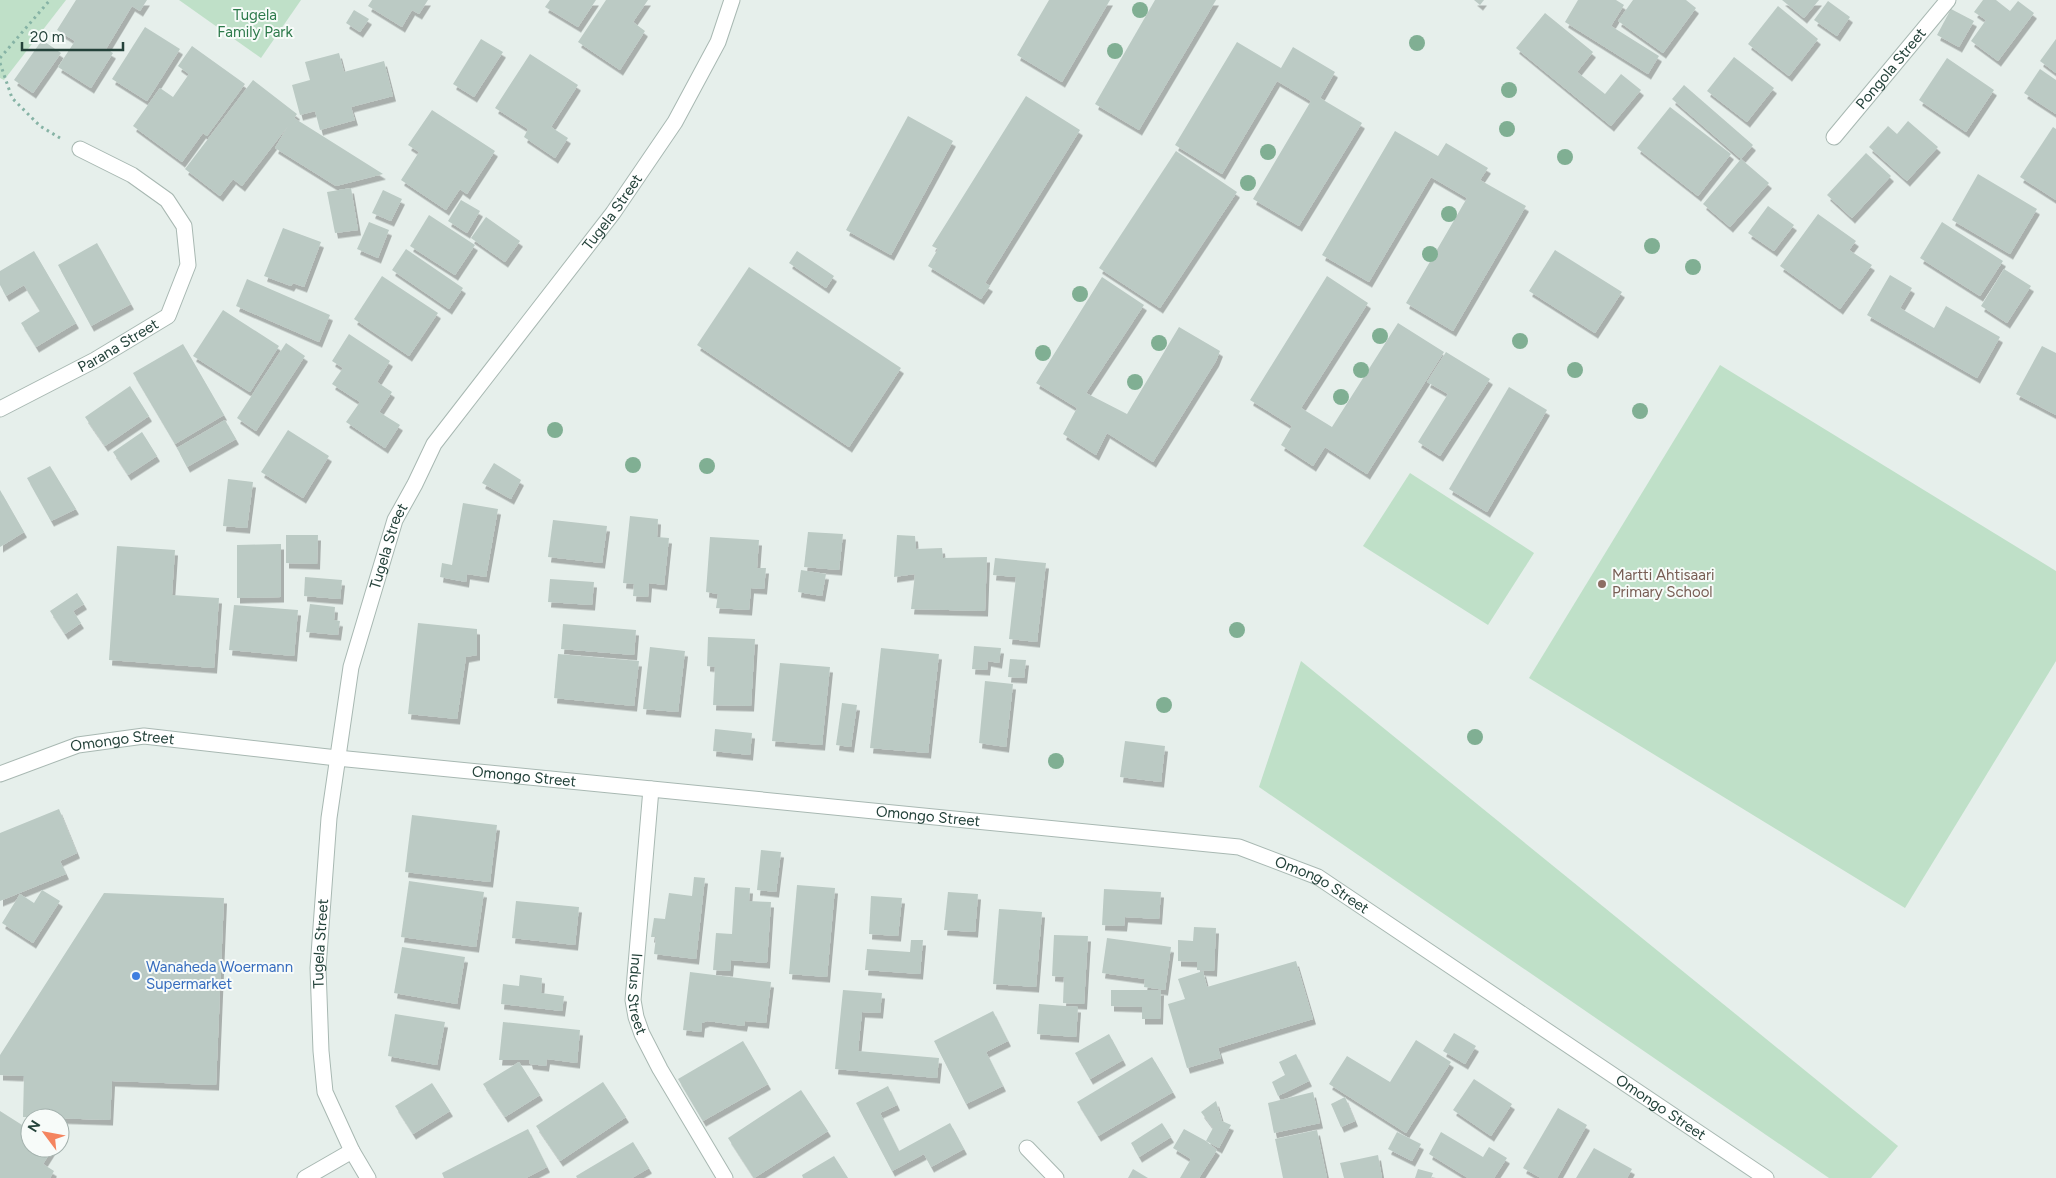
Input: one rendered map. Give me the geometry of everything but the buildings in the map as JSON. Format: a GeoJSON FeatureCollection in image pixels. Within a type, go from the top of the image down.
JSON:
{"type":"FeatureCollection","features":[{"type":"Feature","properties":{"kind":"street","name":"Tugela Street"},"geometry":{"type":"LineString","coordinates":[[368,1178],[352,1151],[325,1092],[321,1051],[318,968],[329,818],[351,667],[376,586],[386,545],[394,520],[415,484],[434,444],[613,213],[675,122],[718,42],[732,0]]}},
{"type":"Feature","properties":{"kind":"street","name":"Pongola Street"},"geometry":{"type":"LineString","coordinates":[[1834,137],[1948,0]]}},
{"type":"Feature","properties":{"kind":"street","name":"Parana Street"},"geometry":{"type":"LineString","coordinates":[[0,409],[94,360],[168,316],[188,265],[184,226],[168,200],[132,175],[80,150]]}},
{"type":"Feature","properties":{"kind":"street","name":"Omongo Street"},"geometry":{"type":"LineString","coordinates":[[0,774],[78,745],[144,736],[337,758],[1239,847],[1318,877],[1766,1178]]}},
{"type":"Feature","properties":{"kind":"street","name":"Indus Street"},"geometry":{"type":"LineString","coordinates":[[651,789],[633,1000],[636,1017],[660,1069],[725,1178]]}},
{"type":"Feature","properties":{"kind":"street"},"geometry":{"type":"LineString","coordinates":[[1027,1148],[1056,1178]]}},
{"type":"Feature","properties":{"kind":"street"},"geometry":{"type":"LineString","coordinates":[[305,1178],[352,1151]]}},
{"type":"Feature","properties":{"kind":"path"},"geometry":{"type":"LineString","coordinates":[[0,58],[50,0]]}},
{"type":"Feature","properties":{"kind":"path"},"geometry":{"type":"LineString","coordinates":[[0,63],[12,98],[40,126],[80,150]]}},
{"type":"Feature","properties":{"kind":"green space"},"geometry":{"type":"Polygon","coordinates":[[[0,0],[66,0],[4,80],[0,78],[0,0]]]}},
{"type":"Feature","properties":{"kind":"green space","name":"Tugela Family Park"},"geometry":{"type":"Polygon","coordinates":[[[179,0],[301,0],[261,58],[179,0]]]}},
{"type":"Feature","properties":{"kind":"green space"},"geometry":{"type":"Polygon","coordinates":[[[1720,365],[2056,571],[2056,661],[1905,908],[1529,678],[1720,365]]]}},
{"type":"Feature","properties":{"kind":"green space"},"geometry":{"type":"Polygon","coordinates":[[[1410,473],[1534,553],[1488,625],[1363,546],[1410,473]]]}},
{"type":"Feature","properties":{"kind":"green space"},"geometry":{"type":"Polygon","coordinates":[[[1301,661],[1898,1146],[1871,1178],[1829,1178],[1259,787],[1301,661]]]}},
{"type":"Feature","properties":{"kind":"place","name":"Martti Ahtisaari Primary School"},"geometry":{"type":"Point","coordinates":[1602,584]}},
{"type":"Feature","properties":{"kind":"place","name":"Wanaheda Woermann Supermarket"},"geometry":{"type":"Point","coordinates":[136,976]}}]}
